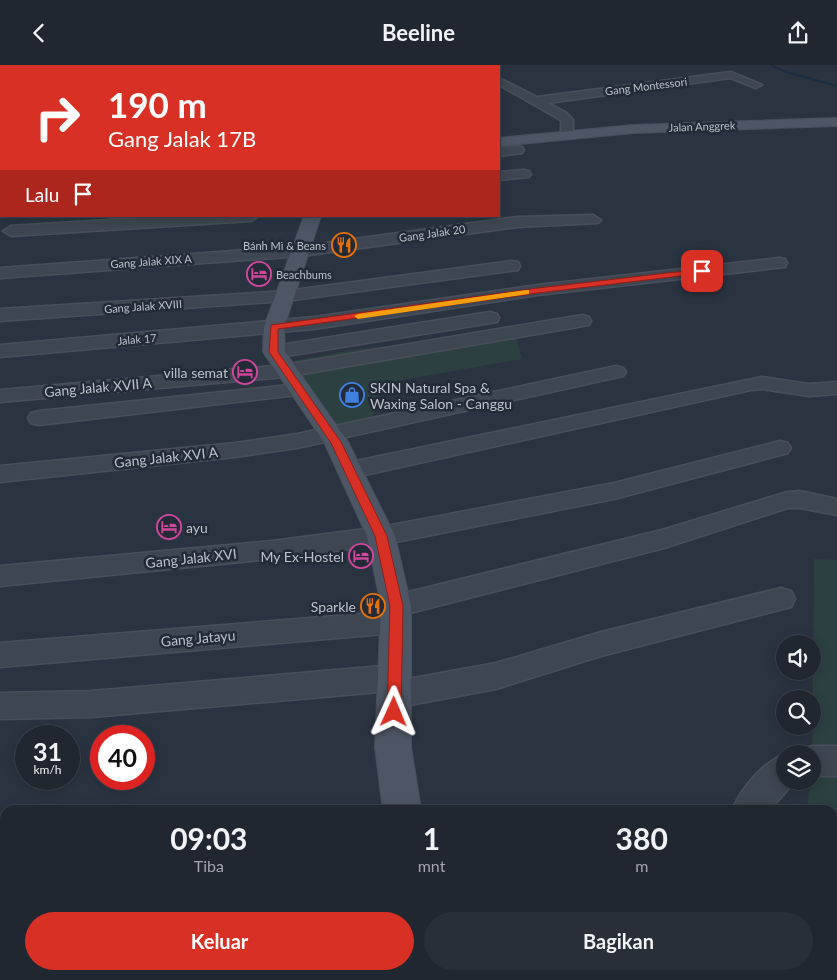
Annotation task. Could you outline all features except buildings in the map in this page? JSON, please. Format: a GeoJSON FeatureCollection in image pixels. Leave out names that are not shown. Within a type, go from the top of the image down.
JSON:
{"type":"FeatureCollection","features":[{"type":"Feature","properties":{"kind":"street","name":"Gang Montessori"},"geometry":{"type":"LineString","coordinates":[[535,101],[731,75],[756,85]]}},
{"type":"Feature","properties":{"kind":"street"},"geometry":{"type":"LineString","coordinates":[[500,82],[567,120],[568,134]]}},
{"type":"Feature","properties":{"kind":"street","name":"Jalan Anggrek"},"geometry":{"type":"LineString","coordinates":[[500,142],[633,129],[837,122]]}},
{"type":"Feature","properties":{"kind":"street"},"geometry":{"type":"LineString","coordinates":[[500,152],[518,150]]}},
{"type":"Feature","properties":{"kind":"street"},"geometry":{"type":"LineString","coordinates":[[500,176],[524,174]]}},
{"type":"Feature","properties":{"kind":"street"},"geometry":{"type":"LineString","coordinates":[[11,231],[236,217]]}},
{"type":"Feature","properties":{"kind":"street","name":"Gang Jalak 20"},"geometry":{"type":"LineString","coordinates":[[307,234],[517,222],[593,220]]}},
{"type":"Feature","properties":{"kind":"street"},"geometry":{"type":"LineString","coordinates":[[0,258],[307,234],[286,296],[283,360],[332,434],[351,470],[381,536],[396,614],[393,747],[401,805]]}},
{"type":"Feature","properties":{"kind":"street","name":"Gang Jalak XIX A"},"geometry":{"type":"LineString","coordinates":[[0,273],[307,234]]}},
{"type":"Feature","properties":{"kind":"street"},"geometry":{"type":"LineString","coordinates":[[39,419],[283,360],[538,291],[779,263]]}},
{"type":"Feature","properties":{"kind":"street","name":"Gang Jalak XVIII"},"geometry":{"type":"LineString","coordinates":[[0,315],[286,296],[512,266]]}},
{"type":"Feature","properties":{"kind":"street"},"geometry":{"type":"LineString","coordinates":[[283,360],[490,317]]}},
{"type":"Feature","properties":{"kind":"street"},"geometry":{"type":"LineString","coordinates":[[283,360],[582,321]]}},
{"type":"Feature","properties":{"kind":"street","name":"Jalak 17"},"geometry":{"type":"LineString","coordinates":[[0,351],[283,360]]}},
{"type":"Feature","properties":{"kind":"street","name":"Gang Jalak XVII A"},"geometry":{"type":"LineString","coordinates":[[0,396],[283,360]]}},
{"type":"Feature","properties":{"kind":"street","name":"Gang Jalak XVI A"},"geometry":{"type":"LineString","coordinates":[[0,474],[235,450],[332,434],[616,372]]}},
{"type":"Feature","properties":{"kind":"street"},"geometry":{"type":"LineString","coordinates":[[351,470],[752,384],[762,383],[809,390],[837,388]]}},
{"type":"Feature","properties":{"kind":"street","name":"Gang Jalak XVI"},"geometry":{"type":"LineString","coordinates":[[0,576],[262,551],[381,536],[614,491],[780,448]]}},
{"type":"Feature","properties":{"kind":"street","name":"Gang Jatayu"},"geometry":{"type":"LineString","coordinates":[[0,655],[396,614],[664,539],[787,500],[801,499],[822,507],[837,507]]}},
{"type":"Feature","properties":{"kind":"street"},"geometry":{"type":"LineString","coordinates":[[0,707],[92,705],[394,686],[496,676],[601,644],[781,599]]}},
{"type":"Feature","properties":{"kind":"street"},"geometry":{"type":"LineString","coordinates":[[821,761],[837,761]]}},
{"type":"Feature","properties":{"kind":"street"},"geometry":{"type":"LineString","coordinates":[[753,805],[776,776]]}},
{"type":"Feature","properties":{"kind":"green space"},"geometry":{"type":"Polygon","coordinates":[[[515,334],[522,359],[380,384],[372,425],[336,435],[281,363],[357,349],[515,334]]]}},
{"type":"Feature","properties":{"kind":"green space"},"geometry":{"type":"Polygon","coordinates":[[[814,559],[837,560],[837,805],[808,805],[809,790],[821,790],[821,745],[812,745],[812,735],[821,735],[821,690],[813,690],[813,680],[821,680],[821,635],[813,635],[814,559]]]}},
{"type":"Feature","properties":{"kind":"waterway"},"geometry":{"type":"LineString","coordinates":[[770,65],[786,72],[837,86]]}},
{"type":"Feature","properties":{"kind":"slow traffic"},"geometry":{"type":"LineString","coordinates":[[358,316],[526,292]]}},
{"type":"Feature","properties":{"kind":"place","name":"Bánh Mì & Beans"},"geometry":{"type":"Point","coordinates":[344,245]}},
{"type":"Feature","properties":{"kind":"place","name":"Beachbums"},"geometry":{"type":"Point","coordinates":[259,274]}},
{"type":"Feature","properties":{"kind":"place","name":"villa semat"},"geometry":{"type":"Point","coordinates":[245,372]}},
{"type":"Feature","properties":{"kind":"place","name":"SKIN Natural Spa & Waxing Salon - Canggu"},"geometry":{"type":"Point","coordinates":[352,395]}},
{"type":"Feature","properties":{"kind":"place","name":"ayu"},"geometry":{"type":"Point","coordinates":[169,527]}},
{"type":"Feature","properties":{"kind":"place","name":"My Ex-Hostel"},"geometry":{"type":"Point","coordinates":[361,556]}},
{"type":"Feature","properties":{"kind":"place","name":"Sparkle"},"geometry":{"type":"Point","coordinates":[373,606]}},
{"type":"Feature","properties":{"kind":"route"},"geometry":{"type":"LineString","coordinates":[[394,712],[396,606],[381,536],[351,470],[332,434],[285,371],[274,352],[274,327],[702,271]]}}]}
